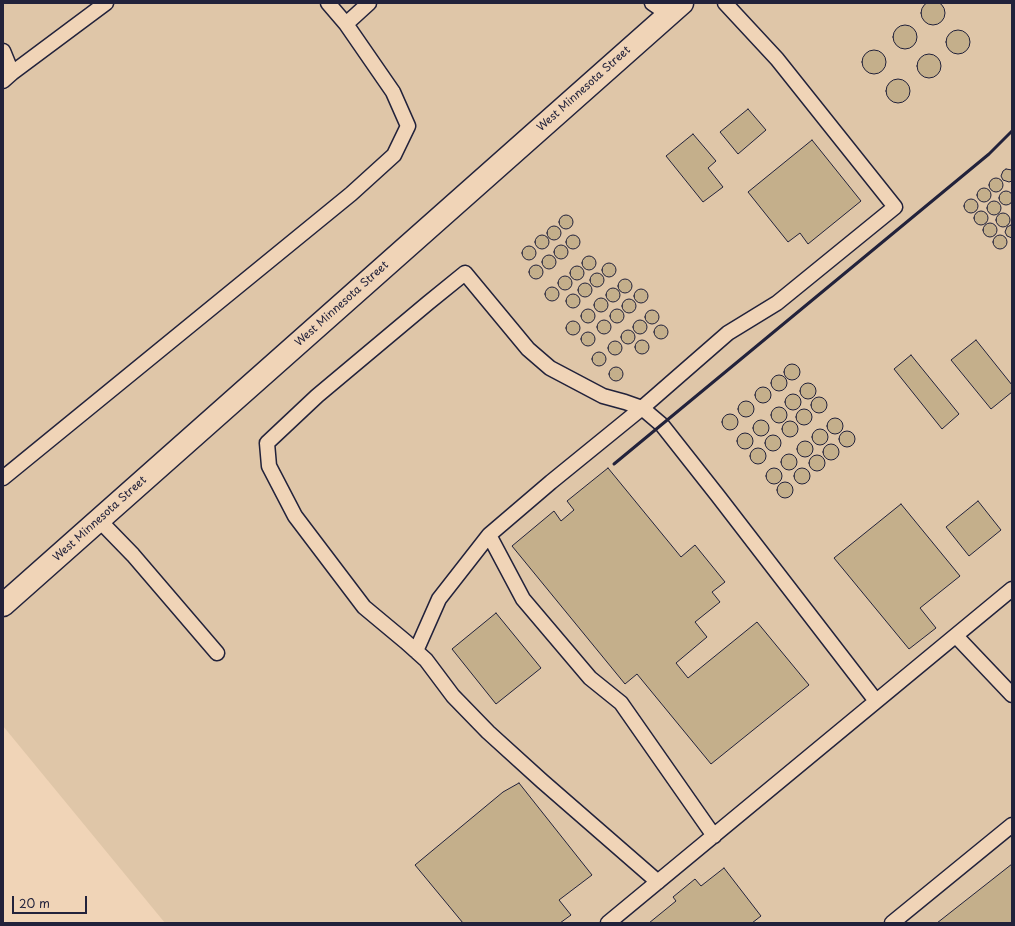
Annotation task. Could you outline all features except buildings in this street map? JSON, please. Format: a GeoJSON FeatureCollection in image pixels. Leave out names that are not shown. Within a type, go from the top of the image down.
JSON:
{"type":"FeatureCollection","features":[{"type":"Feature","properties":{"kind":"street","name":"West Minnesota Street"},"geometry":{"type":"LineString","coordinates":[[3,605],[667,7]]}},
{"type":"Feature","properties":{"kind":"lane"},"geometry":{"type":"LineString","coordinates":[[3,51],[7,77],[106,3]]}},
{"type":"Feature","properties":{"kind":"lane"},"geometry":{"type":"LineString","coordinates":[[3,478],[346,199],[394,155],[408,126],[393,92],[346,24],[328,3]]}},
{"type":"Feature","properties":{"kind":"lane"},"geometry":{"type":"LineString","coordinates":[[346,24],[370,3]]}},
{"type":"Feature","properties":{"kind":"lane"},"geometry":{"type":"LineString","coordinates":[[416,651],[439,599],[489,535],[642,408],[728,333],[777,303],[895,207],[777,60],[725,3]]}},
{"type":"Feature","properties":{"kind":"lane"},"geometry":{"type":"LineString","coordinates":[[658,882],[488,732],[453,696],[426,660],[364,608],[295,516],[269,466],[267,443],[317,396],[465,273],[528,349],[550,368],[604,396],[642,408],[662,425],[876,701]]}},
{"type":"Feature","properties":{"kind":"lane"},"geometry":{"type":"LineString","coordinates":[[99,520],[133,555],[217,653]]}},
{"type":"Feature","properties":{"kind":"lane"},"geometry":{"type":"LineString","coordinates":[[489,535],[523,599],[590,678],[621,703],[714,836]]}},
{"type":"Feature","properties":{"kind":"lane"},"geometry":{"type":"LineString","coordinates":[[608,923],[1012,589]]}},
{"type":"Feature","properties":{"kind":"lane"},"geometry":{"type":"LineString","coordinates":[[956,636],[1012,694]]}},
{"type":"Feature","properties":{"kind":"lane"},"geometry":{"type":"LineString","coordinates":[[892,923],[1012,825]]}},
{"type":"Feature","properties":{"kind":"shaded area"},"geometry":{"type":"Polygon","coordinates":[[[3,3],[1012,3],[1012,923],[165,923],[3,726],[3,3]]]}},
{"type":"Feature","properties":{"kind":"railway"},"geometry":{"type":"LineString","coordinates":[[614,464],[989,154],[1012,131]]}}]}
